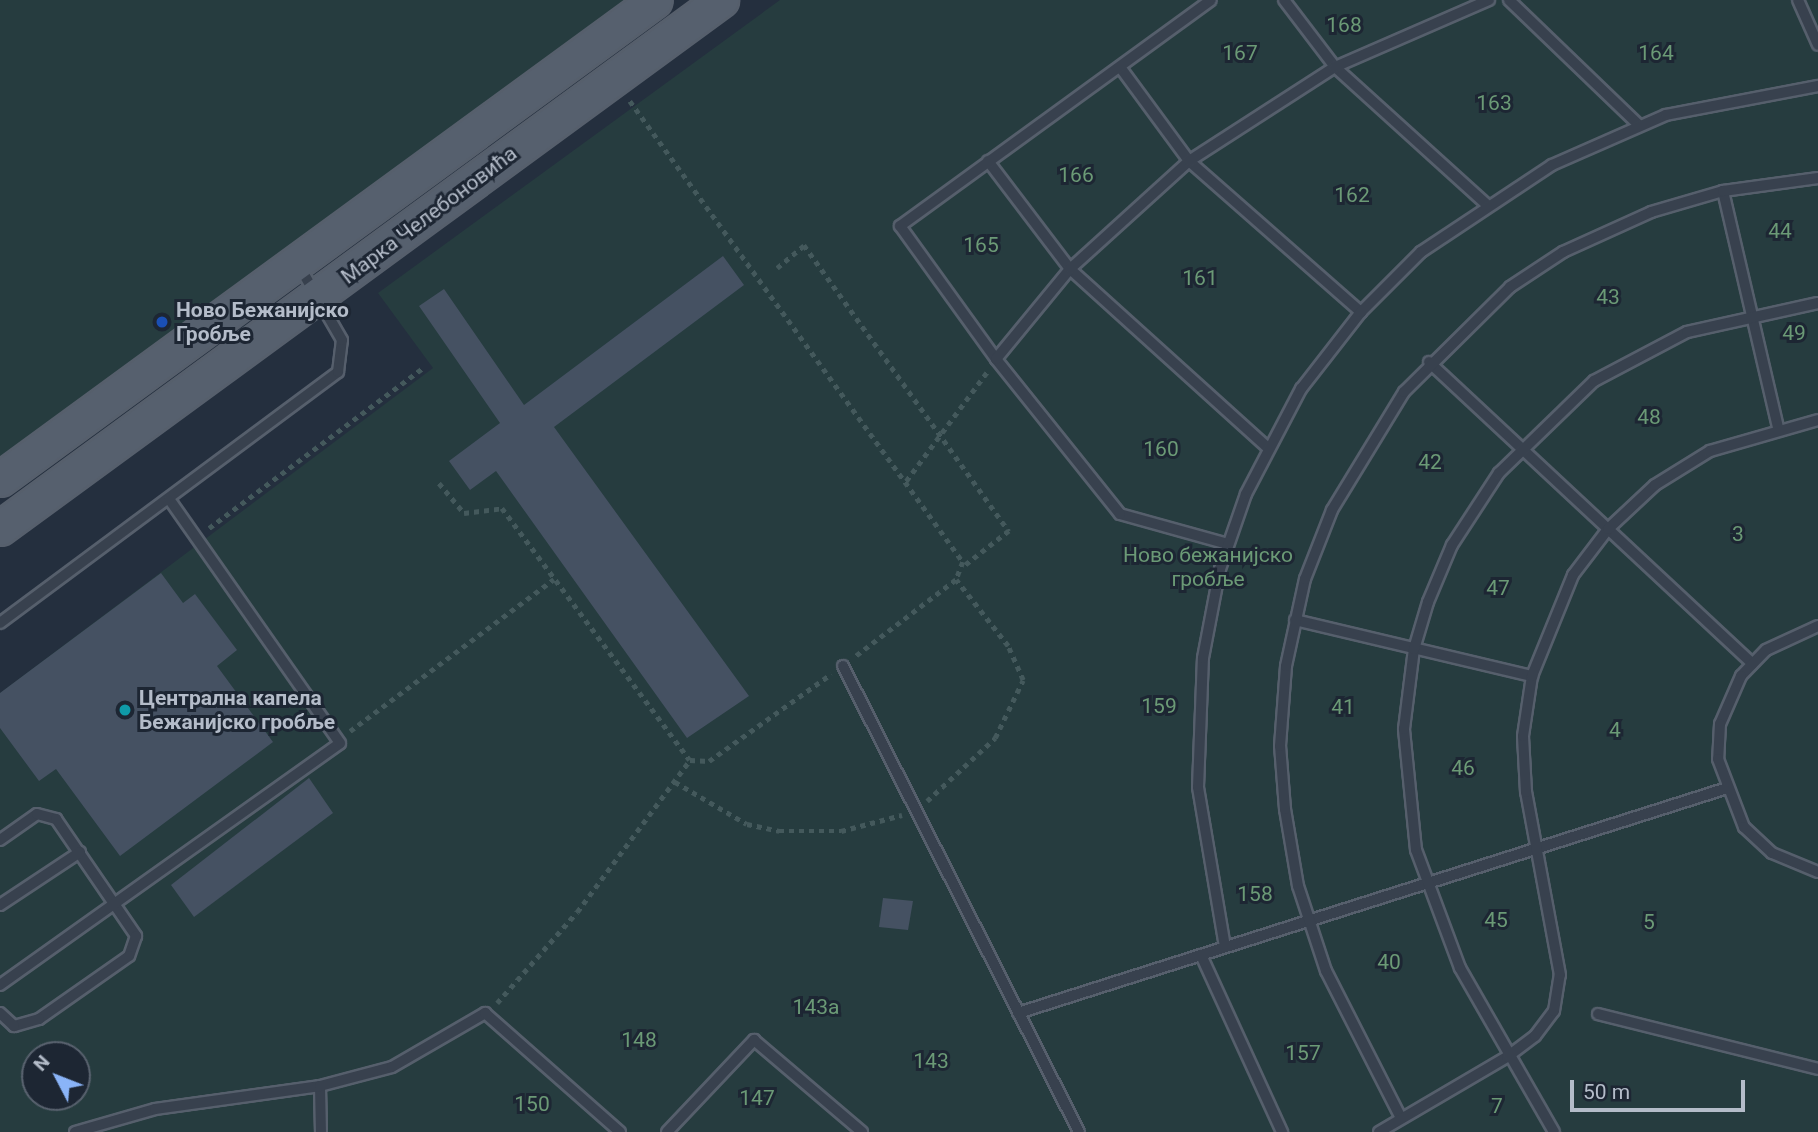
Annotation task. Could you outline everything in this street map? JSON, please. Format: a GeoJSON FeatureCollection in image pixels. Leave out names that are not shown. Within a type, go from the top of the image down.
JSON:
{"type":"FeatureCollection","features":[{"type":"Feature","properties":{"kind":"main road","name":"Марка Челебоновића"},"geometry":{"type":"LineString","coordinates":[[0,478],[655,0]]}},
{"type":"Feature","properties":{"kind":"main road","name":"Марка Челебоновића"},"geometry":{"type":"LineString","coordinates":[[0,528],[721,0]]}},
{"type":"Feature","properties":{"kind":"lane"},"geometry":{"type":"LineString","coordinates":[[1211,0],[900,226],[996,359],[1120,514],[1228,544]]}},
{"type":"Feature","properties":{"kind":"lane"},"geometry":{"type":"LineString","coordinates":[[1284,0],[1335,67],[1487,205]]}},
{"type":"Feature","properties":{"kind":"lane"},"geometry":{"type":"LineString","coordinates":[[996,359],[1070,269],[1189,161],[1335,67],[1489,0]]}},
{"type":"Feature","properties":{"kind":"lane"},"geometry":{"type":"LineString","coordinates":[[1509,0],[1638,124]]}},
{"type":"Feature","properties":{"kind":"lane"},"geometry":{"type":"LineString","coordinates":[[1798,0],[1818,45]]}},
{"type":"Feature","properties":{"kind":"lane"},"geometry":{"type":"LineString","coordinates":[[1121,67],[1189,161],[1361,312]]}},
{"type":"Feature","properties":{"kind":"lane"},"geometry":{"type":"LineString","coordinates":[[1225,947],[1203,835],[1197,744],[1203,658],[1228,544],[1267,447],[1301,389],[1361,312],[1421,252],[1487,205],[1552,164],[1638,124],[1818,86]]}},
{"type":"Feature","properties":{"kind":"lane"},"geometry":{"type":"LineString","coordinates":[[988,161],[1070,269],[1267,447]]}},
{"type":"Feature","properties":{"kind":"lane"},"geometry":{"type":"LineString","coordinates":[[1401,1118],[1348,1020],[1307,921],[1290,846],[1280,746],[1295,620],[1317,547],[1348,479],[1429,362],[1481,310],[1563,252],[1651,212],[1723,191],[1818,178]]}},
{"type":"Feature","properties":{"kind":"lane"},"geometry":{"type":"LineString","coordinates":[[1723,191],[1778,427]]}},
{"type":"Feature","properties":{"kind":"lane"},"geometry":{"type":"LineString","coordinates":[[0,623],[338,372],[342,340],[321,295],[297,262]]}},
{"type":"Feature","properties":{"kind":"lane"},"geometry":{"type":"LineString","coordinates":[[1554,1132],[1507,1057],[1425,885],[1404,772],[1414,649],[1452,545],[1519,450],[1568,401],[1624,362],[1688,332],[1752,314],[1818,303]]}},
{"type":"Feature","properties":{"kind":"lane"},"geometry":{"type":"LineString","coordinates":[[1429,362],[1519,450],[1752,663]]}},
{"type":"Feature","properties":{"kind":"lane"},"geometry":{"type":"LineString","coordinates":[[1379,1132],[1507,1057],[1543,1028],[1559,994],[1536,849],[1523,736],[1532,676],[1573,575],[1608,529],[1655,485],[1710,451],[1778,427],[1818,420]]}},
{"type":"Feature","properties":{"kind":"lane"},"geometry":{"type":"LineString","coordinates":[[0,985],[323,757],[340,737],[169,499]]}},
{"type":"Feature","properties":{"kind":"lane"},"geometry":{"type":"LineString","coordinates":[[1295,620],[1532,676]]}},
{"type":"Feature","properties":{"kind":"lane"},"geometry":{"type":"LineString","coordinates":[[1818,626],[1782,639],[1752,663],[1720,724],[1724,789],[1757,841],[1788,863],[1818,872]]}},
{"type":"Feature","properties":{"kind":"lane"},"geometry":{"type":"LineString","coordinates":[[842,666],[1079,1132]]}},
{"type":"Feature","properties":{"kind":"lane"},"geometry":{"type":"LineString","coordinates":[[1018,1013],[1724,789]]}},
{"type":"Feature","properties":{"kind":"lane"},"geometry":{"type":"LineString","coordinates":[[0,840],[46,813],[80,852],[136,936],[129,956],[39,1019],[14,1026],[0,1013]]}},
{"type":"Feature","properties":{"kind":"lane"},"geometry":{"type":"LineString","coordinates":[[0,905],[80,852]]}},
{"type":"Feature","properties":{"kind":"lane"},"geometry":{"type":"LineString","coordinates":[[1201,955],[1282,1132]]}},
{"type":"Feature","properties":{"kind":"lane"},"geometry":{"type":"LineString","coordinates":[[75,1132],[215,1098],[320,1086],[392,1067],[485,1013],[620,1132]]}},
{"type":"Feature","properties":{"kind":"lane"},"geometry":{"type":"LineString","coordinates":[[1598,1014],[1818,1069]]}},
{"type":"Feature","properties":{"kind":"lane"},"geometry":{"type":"LineString","coordinates":[[667,1132],[754,1040],[862,1132]]}},
{"type":"Feature","properties":{"kind":"lane"},"geometry":{"type":"LineString","coordinates":[[320,1086],[321,1132]]}},
{"type":"Feature","properties":{"kind":"path"},"geometry":{"type":"LineString","coordinates":[[630,100],[951,540],[963,568]]}},
{"type":"Feature","properties":{"kind":"path"},"geometry":{"type":"LineString","coordinates":[[690,760],[709,761],[842,666],[1009,531],[804,245],[777,268]]}},
{"type":"Feature","properties":{"kind":"path"},"geometry":{"type":"LineString","coordinates":[[906,481],[996,359]]}},
{"type":"Feature","properties":{"kind":"path"},"geometry":{"type":"LineString","coordinates":[[197,537],[425,367]]}},
{"type":"Feature","properties":{"kind":"path"},"geometry":{"type":"LineString","coordinates":[[439,483],[464,513],[502,508],[690,760]]}},
{"type":"Feature","properties":{"kind":"path"},"geometry":{"type":"LineString","coordinates":[[340,737],[554,579]]}},
{"type":"Feature","properties":{"kind":"path"},"geometry":{"type":"LineString","coordinates":[[485,1013],[534,966],[690,760]]}},
{"type":"Feature","properties":{"kind":"green space"},"geometry":{"type":"Polygon","coordinates":[[[0,0],[632,0],[0,474],[0,0]]]}},
{"type":"Feature","properties":{"kind":"green space","name":"Ново бежанијско гробље"},"geometry":{"type":"Polygon","coordinates":[[[780,0],[1818,0],[1818,1132],[0,1132],[0,693],[433,368],[378,293],[780,0]]]}},
{"type":"Feature","properties":{"kind":"building"},"geometry":{"type":"Polygon","coordinates":[[[723,256],[744,285],[554,427],[749,696],[687,738],[496,471],[470,490],[449,461],[500,423],[419,306],[444,289],[524,405],[723,256]]]}},
{"type":"Feature","properties":{"kind":"building","name":"Централна капела Бежанијско гробље"},"geometry":{"type":"Polygon","coordinates":[[[161,573],[183,603],[195,594],[237,650],[217,666],[273,742],[120,856],[56,769],[39,781],[0,728],[0,693],[161,573]]]}},
{"type":"Feature","properties":{"kind":"building"},"geometry":{"type":"Polygon","coordinates":[[[309,778],[333,813],[194,917],[171,885],[309,778]]]}},
{"type":"Feature","properties":{"kind":"building"},"geometry":{"type":"Polygon","coordinates":[[[883,898],[913,901],[908,930],[879,927],[883,898]]]}},
{"type":"Feature","properties":{"kind":"place","name":"Ново Бежанијско Гробље"},"geometry":{"type":"Point","coordinates":[162,322]}},
{"type":"Feature","properties":{"kind":"place","name":"Централна капела Бежанијско гробље"},"geometry":{"type":"Point","coordinates":[125,710]}},
{"type":"Feature","properties":{"kind":"park label","name":"168"},"geometry":{"type":"Point","coordinates":[1344,25]}},
{"type":"Feature","properties":{"kind":"park label","name":"167"},"geometry":{"type":"Point","coordinates":[1240,53]}},
{"type":"Feature","properties":{"kind":"park label","name":"164"},"geometry":{"type":"Point","coordinates":[1656,53]}},
{"type":"Feature","properties":{"kind":"park label","name":"163"},"geometry":{"type":"Point","coordinates":[1494,103]}},
{"type":"Feature","properties":{"kind":"park label","name":"166"},"geometry":{"type":"Point","coordinates":[1076,175]}},
{"type":"Feature","properties":{"kind":"park label","name":"162"},"geometry":{"type":"Point","coordinates":[1352,195]}},
{"type":"Feature","properties":{"kind":"park label","name":"44"},"geometry":{"type":"Point","coordinates":[1780,231]}},
{"type":"Feature","properties":{"kind":"park label","name":"165"},"geometry":{"type":"Point","coordinates":[981,245]}},
{"type":"Feature","properties":{"kind":"park label","name":"161"},"geometry":{"type":"Point","coordinates":[1200,278]}},
{"type":"Feature","properties":{"kind":"park label","name":"43"},"geometry":{"type":"Point","coordinates":[1608,297]}},
{"type":"Feature","properties":{"kind":"park label","name":"49"},"geometry":{"type":"Point","coordinates":[1794,333]}},
{"type":"Feature","properties":{"kind":"park label","name":"48"},"geometry":{"type":"Point","coordinates":[1649,417]}},
{"type":"Feature","properties":{"kind":"park label","name":"160"},"geometry":{"type":"Point","coordinates":[1161,449]}},
{"type":"Feature","properties":{"kind":"park label","name":"42"},"geometry":{"type":"Point","coordinates":[1430,462]}},
{"type":"Feature","properties":{"kind":"park label","name":"3"},"geometry":{"type":"Point","coordinates":[1738,534]}},
{"type":"Feature","properties":{"kind":"park label","name":"47"},"geometry":{"type":"Point","coordinates":[1498,588]}},
{"type":"Feature","properties":{"kind":"park label","name":"159"},"geometry":{"type":"Point","coordinates":[1159,706]}},
{"type":"Feature","properties":{"kind":"park label","name":"41"},"geometry":{"type":"Point","coordinates":[1343,707]}},
{"type":"Feature","properties":{"kind":"park label","name":"4"},"geometry":{"type":"Point","coordinates":[1615,730]}},
{"type":"Feature","properties":{"kind":"park label","name":"46"},"geometry":{"type":"Point","coordinates":[1463,768]}},
{"type":"Feature","properties":{"kind":"park label","name":"158"},"geometry":{"type":"Point","coordinates":[1255,894]}},
{"type":"Feature","properties":{"kind":"park label","name":"45"},"geometry":{"type":"Point","coordinates":[1496,920]}},
{"type":"Feature","properties":{"kind":"park label","name":"5"},"geometry":{"type":"Point","coordinates":[1649,922]}},
{"type":"Feature","properties":{"kind":"park label","name":"40"},"geometry":{"type":"Point","coordinates":[1389,962]}},
{"type":"Feature","properties":{"kind":"park label","name":"143a"},"geometry":{"type":"Point","coordinates":[816,1007]}},
{"type":"Feature","properties":{"kind":"park label","name":"148"},"geometry":{"type":"Point","coordinates":[639,1040]}},
{"type":"Feature","properties":{"kind":"park label","name":"157"},"geometry":{"type":"Point","coordinates":[1303,1053]}},
{"type":"Feature","properties":{"kind":"park label","name":"143"},"geometry":{"type":"Point","coordinates":[931,1061]}},
{"type":"Feature","properties":{"kind":"park label","name":"147"},"geometry":{"type":"Point","coordinates":[757,1098]}},
{"type":"Feature","properties":{"kind":"park label","name":"150"},"geometry":{"type":"Point","coordinates":[532,1104]}},
{"type":"Feature","properties":{"kind":"park label","name":"7"},"geometry":{"type":"Point","coordinates":[1497,1106]}}]}
